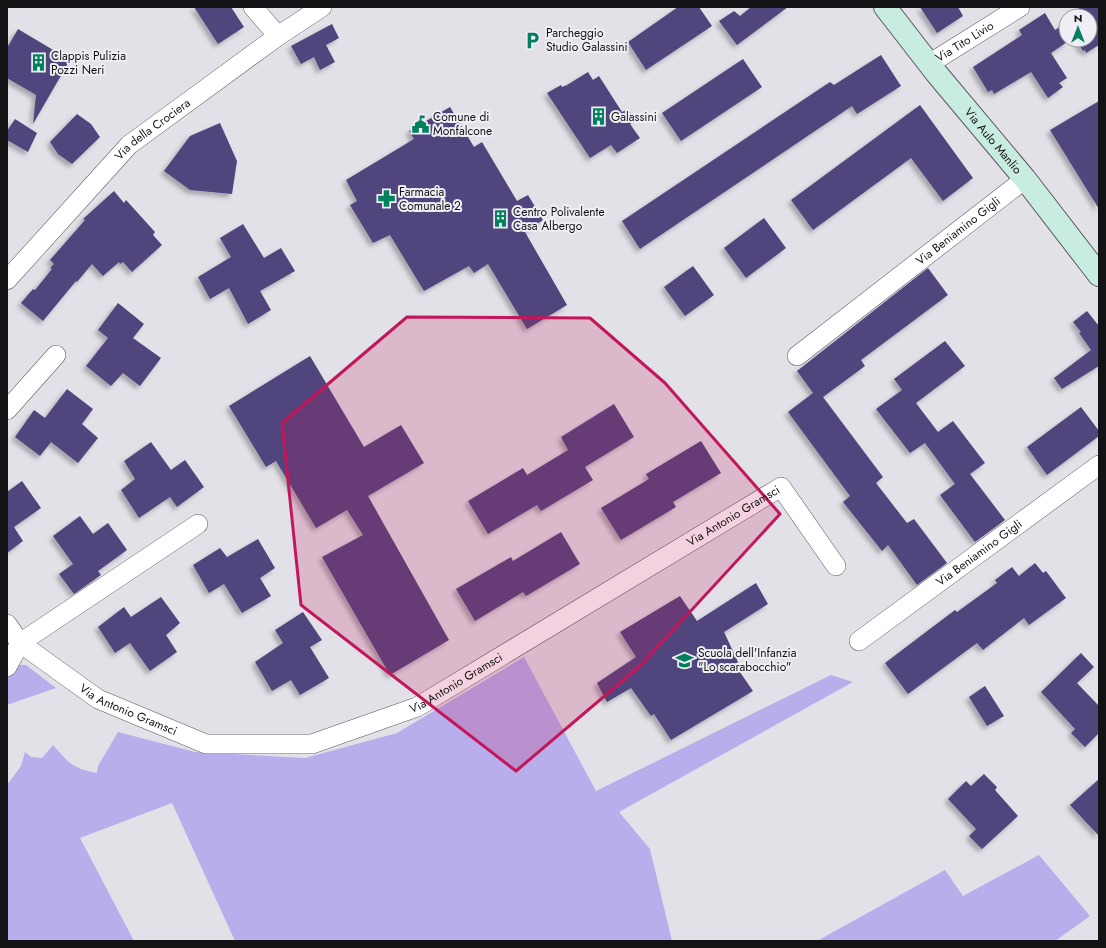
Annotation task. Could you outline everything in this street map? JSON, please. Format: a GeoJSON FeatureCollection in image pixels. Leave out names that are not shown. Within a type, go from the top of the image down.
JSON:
{"type":"FeatureCollection","features":[{"type":"Feature","properties":{"kind":"street"},"geometry":{"type":"LineString","coordinates":[[253,7],[278,36]]}},
{"type":"Feature","properties":{"kind":"street","name":"Via della Crociera"},"geometry":{"type":"LineString","coordinates":[[7,280],[129,145],[278,36],[322,7]]}},
{"type":"Feature","properties":{"kind":"street","name":"Via Aulo Manlio"},"geometry":{"type":"LineString","coordinates":[[885,7],[929,64],[1096,266]]}},
{"type":"Feature","properties":{"kind":"street","name":"Via Tito Livio"},"geometry":{"type":"LineString","coordinates":[[929,64],[1020,7]]}},
{"type":"Feature","properties":{"kind":"street","name":"Via Beniamino Gigli"},"geometry":{"type":"LineString","coordinates":[[797,356],[1025,179]]}},
{"type":"Feature","properties":{"kind":"street"},"geometry":{"type":"LineString","coordinates":[[7,410],[56,355]]}},
{"type":"Feature","properties":{"kind":"street","name":"Via Beniamino Gigli"},"geometry":{"type":"LineString","coordinates":[[859,641],[1099,465]]}},
{"type":"Feature","properties":{"kind":"street","name":"Via Antonio Gramsci"},"geometry":{"type":"LineString","coordinates":[[7,624],[20,643],[98,699],[206,744],[312,744],[417,707],[781,487],[836,566]]}},
{"type":"Feature","properties":{"kind":"street"},"geometry":{"type":"LineString","coordinates":[[7,667],[20,643],[198,524]]}},
{"type":"Feature","properties":{"kind":"highlighted area"},"geometry":{"type":"Polygon","coordinates":[[[407,317],[590,318],[665,383],[780,514],[640,666],[516,771],[301,605],[282,423],[407,317]]]}},
{"type":"Feature","properties":{"kind":"shaded area"},"geometry":{"type":"Polygon","coordinates":[[[524,657],[596,791],[831,675],[853,682],[619,812],[650,849],[672,941],[235,941],[172,803],[80,838],[134,941],[7,941],[7,785],[21,766],[25,752],[31,757],[42,758],[53,745],[72,764],[82,769],[97,773],[98,766],[118,732],[195,752],[305,758],[397,733],[524,657]]]}},
{"type":"Feature","properties":{"kind":"shaded area"},"geometry":{"type":"Polygon","coordinates":[[[19,665],[26,665],[56,688],[7,705],[7,682],[11,672],[19,665]]]}},
{"type":"Feature","properties":{"kind":"shaded area"},"geometry":{"type":"Polygon","coordinates":[[[1039,855],[1090,916],[1055,941],[817,941],[945,870],[963,896],[1039,855]]]}},
{"type":"Feature","properties":{"kind":"building"},"geometry":{"type":"Polygon","coordinates":[[[194,7],[231,7],[244,27],[218,44],[194,7]]]}},
{"type":"Feature","properties":{"kind":"building"},"geometry":{"type":"Polygon","coordinates":[[[678,7],[699,7],[712,26],[646,70],[628,42],[678,7]]]}},
{"type":"Feature","properties":{"kind":"building"},"geometry":{"type":"Polygon","coordinates":[[[751,7],[788,7],[737,45],[719,21],[734,11],[740,16],[751,7]]]}},
{"type":"Feature","properties":{"kind":"building"},"geometry":{"type":"Polygon","coordinates":[[[920,7],[958,7],[963,16],[937,33],[920,7]]]}},
{"type":"Feature","properties":{"kind":"building"},"geometry":{"type":"Polygon","coordinates":[[[1099,7],[1098,46],[1098,8],[1078,8],[1099,7]]]}},
{"type":"Feature","properties":{"kind":"building"},"geometry":{"type":"Polygon","coordinates":[[[1045,13],[1055,30],[1058,28],[1058,48],[1051,53],[1067,78],[1059,83],[1063,87],[1048,98],[1031,72],[994,94],[992,90],[988,92],[973,67],[1022,35],[1019,30],[1045,13]]]}},
{"type":"Feature","properties":{"kind":"building"},"geometry":{"type":"Polygon","coordinates":[[[332,24],[339,38],[326,45],[335,62],[320,70],[314,57],[301,64],[291,46],[332,24]]]}},
{"type":"Feature","properties":{"kind":"building","name":"Clappis Pulizia Pozzi Neri"},"geometry":{"type":"Polygon","coordinates":[[[18,29],[70,60],[33,124],[36,95],[7,78],[7,48],[18,29]]]}},
{"type":"Feature","properties":{"kind":"building"},"geometry":{"type":"Polygon","coordinates":[[[1081,48],[1094,48],[1086,53],[1085,50],[1083,51],[1081,48]]]}},
{"type":"Feature","properties":{"kind":"building"},"geometry":{"type":"Polygon","coordinates":[[[881,55],[901,86],[857,114],[852,106],[640,249],[622,221],[830,82],[834,85],[881,55]]]}},
{"type":"Feature","properties":{"kind":"building"},"geometry":{"type":"Polygon","coordinates":[[[743,59],[762,87],[681,141],[662,113],[743,59]]]}},
{"type":"Feature","properties":{"kind":"building","name":"Galassini"},"geometry":{"type":"Polygon","coordinates":[[[588,72],[593,80],[599,76],[622,112],[628,109],[635,120],[630,124],[640,138],[617,153],[611,145],[590,158],[547,93],[561,85],[562,87],[567,85],[588,72]]]}},
{"type":"Feature","properties":{"kind":"building"},"geometry":{"type":"Polygon","coordinates":[[[1099,101],[1099,209],[1050,130],[1099,101]]]}},
{"type":"Feature","properties":{"kind":"building"},"geometry":{"type":"Polygon","coordinates":[[[920,105],[973,178],[943,201],[911,158],[813,230],[791,200],[920,105]]]}},
{"type":"Feature","properties":{"kind":"building","name":"Centro Polivalente Casa Albergo"},"geometry":{"type":"Polygon","coordinates":[[[450,107],[474,147],[482,142],[517,201],[528,195],[543,220],[525,232],[567,305],[527,329],[488,264],[474,273],[469,266],[424,291],[390,235],[373,243],[350,205],[357,201],[346,180],[414,139],[409,131],[450,107]]]}},
{"type":"Feature","properties":{"kind":"building"},"geometry":{"type":"Polygon","coordinates":[[[77,114],[91,124],[100,137],[72,164],[58,154],[50,142],[77,114]]]}},
{"type":"Feature","properties":{"kind":"building"},"geometry":{"type":"Polygon","coordinates":[[[15,119],[37,133],[28,152],[7,140],[7,131],[15,119]]]}},
{"type":"Feature","properties":{"kind":"building"},"geometry":{"type":"Polygon","coordinates":[[[220,123],[237,161],[232,194],[190,190],[164,171],[190,136],[220,123]]]}},
{"type":"Feature","properties":{"kind":"building"},"geometry":{"type":"Polygon","coordinates":[[[114,191],[124,203],[126,200],[155,232],[153,235],[162,245],[132,272],[123,262],[120,264],[119,262],[103,276],[92,264],[43,321],[21,303],[33,289],[35,290],[52,269],[50,268],[54,264],[50,260],[85,220],[83,219],[114,191]]]}},
{"type":"Feature","properties":{"kind":"building"},"geometry":{"type":"Polygon","coordinates":[[[764,218],[786,248],[746,278],[724,248],[764,218]]]}},
{"type":"Feature","properties":{"kind":"building"},"geometry":{"type":"Polygon","coordinates":[[[243,224],[264,258],[281,248],[295,271],[260,291],[271,310],[248,324],[229,288],[210,299],[198,277],[231,257],[220,238],[243,224]]]}},
{"type":"Feature","properties":{"kind":"building"},"geometry":{"type":"Polygon","coordinates":[[[693,266],[714,295],[685,316],[664,287],[693,266]]]}},
{"type":"Feature","properties":{"kind":"building"},"geometry":{"type":"Polygon","coordinates":[[[928,268],[948,295],[861,360],[865,366],[823,397],[883,477],[876,483],[907,523],[914,519],[947,563],[917,585],[888,545],[882,551],[843,502],[850,496],[788,412],[813,393],[797,371],[928,268]]]}},
{"type":"Feature","properties":{"kind":"building"},"geometry":{"type":"Polygon","coordinates":[[[118,303],[144,324],[133,338],[161,358],[140,386],[123,373],[111,386],[86,366],[108,338],[98,330],[118,303]]]}},
{"type":"Feature","properties":{"kind":"building"},"geometry":{"type":"Polygon","coordinates":[[[1087,311],[1099,326],[1099,366],[1062,389],[1054,378],[1091,350],[1079,333],[1081,332],[1073,322],[1087,311]]]}},
{"type":"Feature","properties":{"kind":"building"},"geometry":{"type":"Polygon","coordinates":[[[945,341],[965,366],[916,403],[938,432],[953,421],[985,463],[970,474],[1005,520],[975,542],[940,495],[955,484],[925,443],[910,453],[876,409],[902,390],[894,379],[945,341]]]}},
{"type":"Feature","properties":{"kind":"building"},"geometry":{"type":"Polygon","coordinates":[[[310,356],[364,447],[401,425],[424,463],[368,496],[449,640],[390,675],[322,557],[363,535],[347,510],[316,528],[276,461],[266,467],[229,406],[310,356]]]}},
{"type":"Feature","properties":{"kind":"building"},"geometry":{"type":"Polygon","coordinates":[[[67,389],[93,409],[82,424],[98,438],[78,463],[51,442],[40,456],[15,437],[34,410],[45,418],[67,389]]]}},
{"type":"Feature","properties":{"kind":"building"},"geometry":{"type":"Polygon","coordinates":[[[614,404],[634,437],[585,467],[593,480],[541,511],[537,505],[488,534],[468,501],[523,468],[527,475],[568,450],[561,437],[614,404]]]}},
{"type":"Feature","properties":{"kind":"building"},"geometry":{"type":"Polygon","coordinates":[[[1081,407],[1099,431],[1099,436],[1047,475],[1027,447],[1081,407]]]}},
{"type":"Feature","properties":{"kind":"building"},"geometry":{"type":"Polygon","coordinates":[[[701,441],[721,473],[673,502],[676,507],[621,540],[601,508],[649,479],[646,474],[701,441]]]}},
{"type":"Feature","properties":{"kind":"building"},"geometry":{"type":"Polygon","coordinates":[[[151,442],[171,470],[185,460],[204,487],[177,507],[170,497],[139,518],[121,490],[135,479],[124,461],[151,442]]]}},
{"type":"Feature","properties":{"kind":"building"},"geometry":{"type":"Polygon","coordinates":[[[22,481],[41,508],[14,527],[23,541],[7,553],[7,492],[22,481]]]}},
{"type":"Feature","properties":{"kind":"building"},"geometry":{"type":"Polygon","coordinates":[[[80,516],[93,534],[108,523],[127,550],[98,571],[101,575],[74,594],[59,574],[73,564],[53,536],[80,516]]]}},
{"type":"Feature","properties":{"kind":"building"},"geometry":{"type":"Polygon","coordinates":[[[561,532],[580,564],[526,596],[523,592],[475,621],[456,589],[511,557],[513,561],[561,532]]]}},
{"type":"Feature","properties":{"kind":"building"},"geometry":{"type":"Polygon","coordinates":[[[258,539],[275,568],[260,578],[271,596],[242,613],[224,584],[209,593],[193,565],[220,548],[227,557],[258,539]]]}},
{"type":"Feature","properties":{"kind":"building"},"geometry":{"type":"Polygon","coordinates":[[[1035,563],[1043,573],[1046,571],[1066,598],[1029,625],[1024,618],[983,650],[977,643],[908,694],[885,663],[955,610],[957,612],[997,583],[995,580],[1012,567],[1019,576],[1035,563]]]}},
{"type":"Feature","properties":{"kind":"building","name":"Scuola dell'Infanzia \"Lo scarabocchio\""},"geometry":{"type":"Polygon","coordinates":[[[756,583],[768,604],[724,632],[738,662],[735,665],[753,691],[671,740],[654,714],[651,716],[631,688],[607,702],[597,683],[636,657],[620,632],[680,596],[697,621],[756,583]]]}},
{"type":"Feature","properties":{"kind":"building"},"geometry":{"type":"Polygon","coordinates":[[[161,597],[180,623],[166,635],[177,652],[150,671],[130,643],[115,653],[98,627],[124,607],[131,617],[161,597]]]}},
{"type":"Feature","properties":{"kind":"building"},"geometry":{"type":"Polygon","coordinates":[[[303,612],[322,640],[310,647],[329,678],[300,695],[291,680],[272,691],[255,662],[283,643],[275,630],[303,612]]]}},
{"type":"Feature","properties":{"kind":"building"},"geometry":{"type":"Polygon","coordinates":[[[1081,653],[1094,667],[1077,683],[1099,706],[1099,733],[1085,747],[1071,733],[1075,729],[1041,692],[1081,653]]]}},
{"type":"Feature","properties":{"kind":"building"},"geometry":{"type":"Polygon","coordinates":[[[985,686],[1004,716],[987,726],[969,697],[985,686]]]}},
{"type":"Feature","properties":{"kind":"building"},"geometry":{"type":"Polygon","coordinates":[[[984,774],[997,787],[995,790],[1018,816],[982,849],[969,836],[976,829],[948,799],[966,781],[971,786],[984,774]]]}},
{"type":"Feature","properties":{"kind":"building"},"geometry":{"type":"Polygon","coordinates":[[[1099,779],[1099,836],[1070,805],[1099,779]]]}},
{"type":"Feature","properties":{"kind":"place","name":"Parcheggio Studio Galassini"},"geometry":{"type":"Point","coordinates":[533,40]}},
{"type":"Feature","properties":{"kind":"place","name":"Clappis Pulizia Pozzi Neri"},"geometry":{"type":"Point","coordinates":[38,63]}},
{"type":"Feature","properties":{"kind":"place","name":"Galassini"},"geometry":{"type":"Point","coordinates":[598,117]}},
{"type":"Feature","properties":{"kind":"place","name":"Comune di Monfalcone"},"geometry":{"type":"Point","coordinates":[420,124]}},
{"type":"Feature","properties":{"kind":"place","name":"Farmacia Comunale 2"},"geometry":{"type":"Point","coordinates":[386,199]}},
{"type":"Feature","properties":{"kind":"place","name":"Centro Polivalente Casa Albergo"},"geometry":{"type":"Point","coordinates":[500,219]}},
{"type":"Feature","properties":{"kind":"place","name":"Scuola dell'Infanzia \"Lo scarabocchio\""},"geometry":{"type":"Point","coordinates":[685,660]}}]}
